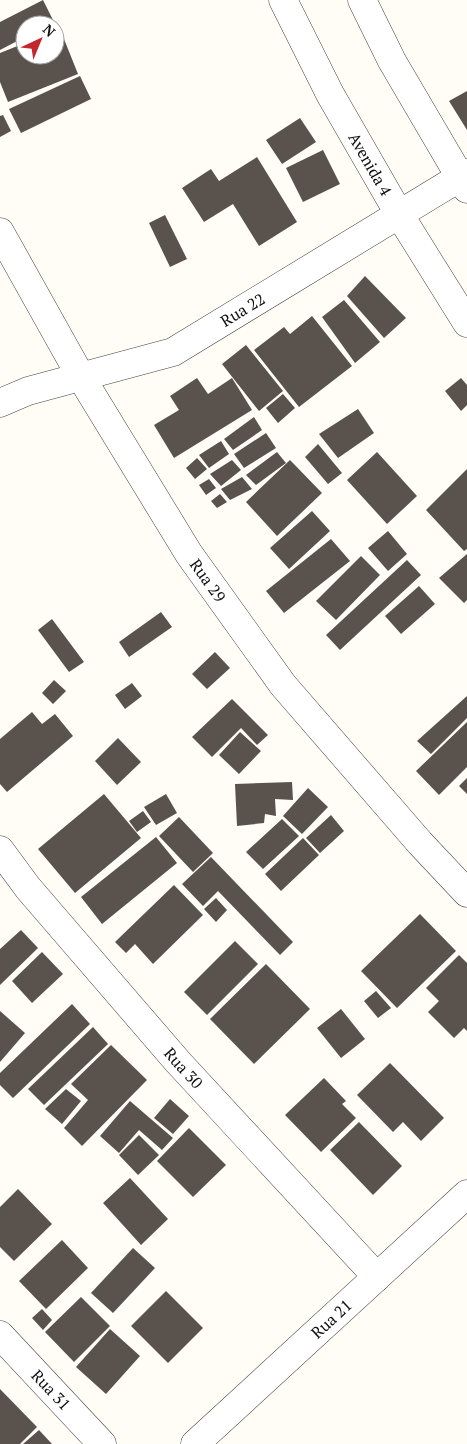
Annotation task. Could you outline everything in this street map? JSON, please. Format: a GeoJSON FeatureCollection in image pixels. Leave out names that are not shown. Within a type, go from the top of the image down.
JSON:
{"type":"FeatureCollection","features":[{"type":"Feature","properties":{"kind":"street","name":"Avenida 4"},"geometry":{"type":"LineString","coordinates":[[283,0],[330,94],[399,214],[467,323]]}},
{"type":"Feature","properties":{"kind":"street"},"geometry":{"type":"LineString","coordinates":[[362,0],[392,61],[465,180]]}},
{"type":"Feature","properties":{"kind":"street","name":"Rua 22"},"geometry":{"type":"LineString","coordinates":[[0,403],[28,391],[173,352],[399,214],[465,180]]}},
{"type":"Feature","properties":{"kind":"street","name":"Rua 29"},"geometry":{"type":"LineString","coordinates":[[0,232],[81,377],[189,554],[283,685],[420,843],[467,893]]}},
{"type":"Feature","properties":{"kind":"street","name":"Rua 30"},"geometry":{"type":"LineString","coordinates":[[0,850],[28,888],[178,1062],[376,1277]]}},
{"type":"Feature","properties":{"kind":"street","name":"Rua 21"},"geometry":{"type":"LineString","coordinates":[[195,1444],[467,1194]]}},
{"type":"Feature","properties":{"kind":"street","name":"Rua 31"},"geometry":{"type":"LineString","coordinates":[[0,1336],[102,1444]]}},
{"type":"Feature","properties":{"kind":"building"},"geometry":{"type":"Polygon","coordinates":[[[43,0],[50,15],[15,15],[15,42],[0,50],[0,22],[43,0]]]}},
{"type":"Feature","properties":{"kind":"building"},"geometry":{"type":"Polygon","coordinates":[[[65,42],[78,74],[8,102],[0,82],[0,53],[15,47],[15,65],[65,65],[65,42]]]}},
{"type":"Feature","properties":{"kind":"building"},"geometry":{"type":"Polygon","coordinates":[[[80,76],[91,99],[21,133],[9,109],[80,76]]]}},
{"type":"Feature","properties":{"kind":"building"},"geometry":{"type":"Polygon","coordinates":[[[467,91],[467,130],[449,101],[467,91]]]}},
{"type":"Feature","properties":{"kind":"building"},"geometry":{"type":"Polygon","coordinates":[[[3,115],[11,131],[0,137],[0,116],[3,115]]]}},
{"type":"Feature","properties":{"kind":"building"},"geometry":{"type":"Polygon","coordinates":[[[300,118],[316,142],[282,164],[266,140],[300,118]]]}},
{"type":"Feature","properties":{"kind":"building"},"geometry":{"type":"Polygon","coordinates":[[[323,150],[340,184],[303,202],[286,168],[323,150]]]}},
{"type":"Feature","properties":{"kind":"building"},"geometry":{"type":"Polygon","coordinates":[[[257,157],[297,222],[259,246],[233,204],[204,222],[182,188],[211,169],[219,181],[257,157]]]}},
{"type":"Feature","properties":{"kind":"building"},"geometry":{"type":"Polygon","coordinates":[[[165,215],[187,259],[170,267],[149,223],[165,215]]]}},
{"type":"Feature","properties":{"kind":"building"},"geometry":{"type":"Polygon","coordinates":[[[365,276],[406,318],[384,338],[347,296],[365,276]]]}},
{"type":"Feature","properties":{"kind":"building"},"geometry":{"type":"Polygon","coordinates":[[[344,300],[380,342],[355,363],[322,317],[344,300]]]}},
{"type":"Feature","properties":{"kind":"building"},"geometry":{"type":"Polygon","coordinates":[[[312,316],[352,366],[299,407],[254,350],[284,327],[290,334],[312,316]]]}},
{"type":"Feature","properties":{"kind":"building"},"geometry":{"type":"Polygon","coordinates":[[[246,345],[283,391],[259,411],[222,364],[246,345]]]}},
{"type":"Feature","properties":{"kind":"building"},"geometry":{"type":"Polygon","coordinates":[[[197,378],[208,394],[232,378],[252,410],[174,458],[154,425],[179,410],[170,396],[197,378]]]}},
{"type":"Feature","properties":{"kind":"building"},"geometry":{"type":"Polygon","coordinates":[[[461,378],[467,385],[467,405],[461,411],[445,391],[461,378]]]}},
{"type":"Feature","properties":{"kind":"building"},"geometry":{"type":"Polygon","coordinates":[[[283,394],[295,408],[278,423],[266,408],[283,394]]]}},
{"type":"Feature","properties":{"kind":"building"},"geometry":{"type":"Polygon","coordinates":[[[358,409],[374,433],[338,458],[319,434],[358,409]]]}},
{"type":"Feature","properties":{"kind":"building"},"geometry":{"type":"Polygon","coordinates":[[[254,417],[262,430],[233,450],[224,439],[254,417]]]}},
{"type":"Feature","properties":{"kind":"building"},"geometry":{"type":"Polygon","coordinates":[[[266,433],[276,448],[244,468],[234,454],[266,433]]]}},
{"type":"Feature","properties":{"kind":"building"},"geometry":{"type":"Polygon","coordinates":[[[221,441],[229,454],[209,468],[199,455],[221,441]]]}},
{"type":"Feature","properties":{"kind":"building"},"geometry":{"type":"Polygon","coordinates":[[[318,444],[342,473],[328,484],[305,457],[318,444]]]}},
{"type":"Feature","properties":{"kind":"building"},"geometry":{"type":"Polygon","coordinates":[[[277,452],[286,463],[256,485],[246,475],[277,452]]]}},
{"type":"Feature","properties":{"kind":"building"},"geometry":{"type":"Polygon","coordinates":[[[377,452],[417,496],[387,524],[347,480],[377,452]]]}},
{"type":"Feature","properties":{"kind":"building"},"geometry":{"type":"Polygon","coordinates":[[[197,458],[207,469],[195,479],[186,468],[197,458]]]}},
{"type":"Feature","properties":{"kind":"building"},"geometry":{"type":"Polygon","coordinates":[[[232,460],[241,470],[221,486],[210,474],[232,460]]]}},
{"type":"Feature","properties":{"kind":"building"},"geometry":{"type":"Polygon","coordinates":[[[290,460],[322,493],[277,536],[246,502],[290,460]]]}},
{"type":"Feature","properties":{"kind":"building"},"geometry":{"type":"Polygon","coordinates":[[[467,469],[467,549],[464,551],[426,510],[467,469]]]}},
{"type":"Feature","properties":{"kind":"building"},"geometry":{"type":"Polygon","coordinates":[[[242,477],[252,489],[230,500],[221,489],[242,477]]]}},
{"type":"Feature","properties":{"kind":"building"},"geometry":{"type":"Polygon","coordinates":[[[209,479],[216,488],[206,495],[199,485],[209,479]]]}},
{"type":"Feature","properties":{"kind":"building"},"geometry":{"type":"Polygon","coordinates":[[[220,494],[227,502],[217,508],[211,501],[220,494]]]}},
{"type":"Feature","properties":{"kind":"building"},"geometry":{"type":"Polygon","coordinates":[[[312,511],[330,531],[289,569],[270,548],[312,511]]]}},
{"type":"Feature","properties":{"kind":"building"},"geometry":{"type":"Polygon","coordinates":[[[388,531],[407,554],[388,571],[368,548],[388,531]]]}},
{"type":"Feature","properties":{"kind":"building"},"geometry":{"type":"Polygon","coordinates":[[[331,539],[350,561],[284,613],[266,591],[331,539]]]}},
{"type":"Feature","properties":{"kind":"building"},"geometry":{"type":"Polygon","coordinates":[[[467,554],[467,600],[464,603],[439,578],[467,554]]]}},
{"type":"Feature","properties":{"kind":"building"},"geometry":{"type":"Polygon","coordinates":[[[361,556],[380,575],[336,620],[316,601],[361,556]]]}},
{"type":"Feature","properties":{"kind":"building"},"geometry":{"type":"Polygon","coordinates":[[[407,560],[421,575],[340,650],[326,635],[407,560]]]}},
{"type":"Feature","properties":{"kind":"building"},"geometry":{"type":"Polygon","coordinates":[[[419,586],[435,604],[401,634],[385,616],[419,586]]]}},
{"type":"Feature","properties":{"kind":"building"},"geometry":{"type":"Polygon","coordinates":[[[161,612],[172,627],[129,657],[119,642],[161,612]]]}},
{"type":"Feature","properties":{"kind":"building"},"geometry":{"type":"Polygon","coordinates":[[[52,619],[84,662],[69,672],[38,630],[52,619]]]}},
{"type":"Feature","properties":{"kind":"building"},"geometry":{"type":"Polygon","coordinates":[[[215,652],[230,668],[207,689],[192,674],[215,652]]]}},
{"type":"Feature","properties":{"kind":"building"},"geometry":{"type":"Polygon","coordinates":[[[54,680],[66,691],[53,704],[42,693],[54,680]]]}},
{"type":"Feature","properties":{"kind":"building"},"geometry":{"type":"Polygon","coordinates":[[[132,683],[142,696],[125,709],[115,695],[132,683]]]}},
{"type":"Feature","properties":{"kind":"building"},"geometry":{"type":"Polygon","coordinates":[[[467,696],[467,718],[431,754],[417,741],[467,696]]]}},
{"type":"Feature","properties":{"kind":"building"},"geometry":{"type":"Polygon","coordinates":[[[232,699],[268,735],[257,745],[241,728],[212,757],[192,737],[232,699]]]}},
{"type":"Feature","properties":{"kind":"building"},"geometry":{"type":"Polygon","coordinates":[[[32,712],[42,724],[55,714],[73,736],[7,792],[0,784],[0,739],[32,712]]]}},
{"type":"Feature","properties":{"kind":"building"},"geometry":{"type":"Polygon","coordinates":[[[467,722],[467,767],[439,795],[416,771],[467,722]]]}},
{"type":"Feature","properties":{"kind":"building"},"geometry":{"type":"Polygon","coordinates":[[[240,732],[261,751],[239,774],[219,755],[240,732]]]}},
{"type":"Feature","properties":{"kind":"building"},"geometry":{"type":"Polygon","coordinates":[[[118,738],[141,762],[117,785],[95,761],[118,738]]]}},
{"type":"Feature","properties":{"kind":"building"},"geometry":{"type":"Polygon","coordinates":[[[467,778],[467,794],[459,786],[467,778]]]}},
{"type":"Feature","properties":{"kind":"building"},"geometry":{"type":"Polygon","coordinates":[[[292,782],[293,800],[275,799],[276,816],[265,814],[264,823],[237,826],[235,784],[292,782]]]}},
{"type":"Feature","properties":{"kind":"building"},"geometry":{"type":"Polygon","coordinates":[[[308,788],[328,807],[302,834],[283,816],[308,788]]]}},
{"type":"Feature","properties":{"kind":"building"},"geometry":{"type":"Polygon","coordinates":[[[104,794],[141,838],[75,893],[38,849],[104,794]]]}},
{"type":"Feature","properties":{"kind":"building"},"geometry":{"type":"Polygon","coordinates":[[[166,794],[177,813],[156,825],[144,807],[166,794]]]}},
{"type":"Feature","properties":{"kind":"building"},"geometry":{"type":"Polygon","coordinates":[[[143,811],[151,822],[137,832],[129,821],[143,811]]]}},
{"type":"Feature","properties":{"kind":"building"},"geometry":{"type":"Polygon","coordinates":[[[331,815],[344,831],[320,853],[306,838],[331,815]]]}},
{"type":"Feature","properties":{"kind":"building"},"geometry":{"type":"Polygon","coordinates":[[[179,817],[213,853],[193,872],[159,836],[179,817]]]}},
{"type":"Feature","properties":{"kind":"building"},"geometry":{"type":"Polygon","coordinates":[[[282,819],[299,836],[263,869],[246,852],[282,819]]]}},
{"type":"Feature","properties":{"kind":"building"},"geometry":{"type":"Polygon","coordinates":[[[156,837],[177,863],[102,924],[81,897],[156,837]]]}},
{"type":"Feature","properties":{"kind":"building"},"geometry":{"type":"Polygon","coordinates":[[[303,838],[319,855],[281,891],[265,874],[303,838]]]}},
{"type":"Feature","properties":{"kind":"building"},"geometry":{"type":"Polygon","coordinates":[[[211,857],[293,942],[280,955],[218,891],[203,906],[182,884],[211,857]]]}},
{"type":"Feature","properties":{"kind":"building"},"geometry":{"type":"Polygon","coordinates":[[[174,885],[203,915],[153,964],[135,944],[126,953],[115,942],[174,885]]]}},
{"type":"Feature","properties":{"kind":"building"},"geometry":{"type":"Polygon","coordinates":[[[216,898],[227,910],[216,922],[204,909],[216,898]]]}},
{"type":"Feature","properties":{"kind":"building"},"geometry":{"type":"Polygon","coordinates":[[[420,914],[456,951],[397,1008],[361,971],[420,914]]]}},
{"type":"Feature","properties":{"kind":"building"},"geometry":{"type":"Polygon","coordinates":[[[21,930],[38,948],[0,985],[0,949],[21,930]]]}},
{"type":"Feature","properties":{"kind":"building"},"geometry":{"type":"Polygon","coordinates":[[[235,941],[258,964],[207,1015],[184,992],[235,941]]]}},
{"type":"Feature","properties":{"kind":"building"},"geometry":{"type":"Polygon","coordinates":[[[42,952],[63,974],[32,1003],[12,981],[42,952]]]}},
{"type":"Feature","properties":{"kind":"building"},"geometry":{"type":"Polygon","coordinates":[[[459,955],[467,963],[467,1031],[464,1028],[454,1038],[428,1012],[439,1001],[426,988],[459,955]]]}},
{"type":"Feature","properties":{"kind":"building"},"geometry":{"type":"Polygon","coordinates":[[[266,964],[310,1009],[254,1064],[210,1019],[266,964]]]}},
{"type":"Feature","properties":{"kind":"building"},"geometry":{"type":"Polygon","coordinates":[[[376,991],[391,1008],[378,1018],[364,1001],[376,991]]]}},
{"type":"Feature","properties":{"kind":"building"},"geometry":{"type":"Polygon","coordinates":[[[72,1004],[90,1024],[13,1098],[0,1085],[0,1073],[72,1004]]]}},
{"type":"Feature","properties":{"kind":"building"},"geometry":{"type":"Polygon","coordinates":[[[341,1009],[365,1039],[341,1058],[317,1028],[341,1009]]]}},
{"type":"Feature","properties":{"kind":"building"},"geometry":{"type":"Polygon","coordinates":[[[0,1011],[25,1033],[0,1062],[0,1011]]]}},
{"type":"Feature","properties":{"kind":"building"},"geometry":{"type":"Polygon","coordinates":[[[93,1027],[108,1044],[44,1105],[28,1089],[93,1027]]]}},
{"type":"Feature","properties":{"kind":"building"},"geometry":{"type":"Polygon","coordinates":[[[111,1045],[147,1080],[82,1146],[64,1128],[88,1100],[71,1084],[111,1045]]]}},
{"type":"Feature","properties":{"kind":"building"},"geometry":{"type":"Polygon","coordinates":[[[390,1063],[444,1118],[421,1141],[403,1122],[393,1132],[357,1095],[390,1063]]]}},
{"type":"Feature","properties":{"kind":"building"},"geometry":{"type":"Polygon","coordinates":[[[324,1078],[346,1101],[342,1104],[356,1118],[321,1152],[285,1115],[324,1078]]]}},
{"type":"Feature","properties":{"kind":"building"},"geometry":{"type":"Polygon","coordinates":[[[66,1089],[81,1101],[62,1124],[45,1109],[66,1089]]]}},
{"type":"Feature","properties":{"kind":"building"},"geometry":{"type":"Polygon","coordinates":[[[170,1099],[189,1116],[173,1134],[154,1118],[170,1099]]]}},
{"type":"Feature","properties":{"kind":"building"},"geometry":{"type":"Polygon","coordinates":[[[130,1101],[173,1138],[162,1150],[139,1130],[119,1153],[100,1136],[130,1101]]]}},
{"type":"Feature","properties":{"kind":"building"},"geometry":{"type":"Polygon","coordinates":[[[359,1122],[402,1166],[373,1195],[330,1150],[359,1122]]]}},
{"type":"Feature","properties":{"kind":"building"},"geometry":{"type":"Polygon","coordinates":[[[189,1128],[226,1165],[193,1197],[157,1161],[189,1128]]]}},
{"type":"Feature","properties":{"kind":"building"},"geometry":{"type":"Polygon","coordinates":[[[139,1135],[159,1155],[138,1175],[119,1155],[139,1135]]]}},
{"type":"Feature","properties":{"kind":"building"},"geometry":{"type":"Polygon","coordinates":[[[130,1178],[168,1219],[141,1245],[103,1203],[130,1178]]]}},
{"type":"Feature","properties":{"kind":"building"},"geometry":{"type":"Polygon","coordinates":[[[18,1189],[52,1224],[14,1261],[0,1247],[0,1207],[18,1189]]]}},
{"type":"Feature","properties":{"kind":"building"},"geometry":{"type":"Polygon","coordinates":[[[62,1240],[88,1268],[46,1309],[19,1281],[62,1240]]]}},
{"type":"Feature","properties":{"kind":"building"},"geometry":{"type":"Polygon","coordinates":[[[133,1248],[155,1268],[113,1313],[91,1293],[133,1248]]]}},
{"type":"Feature","properties":{"kind":"building"},"geometry":{"type":"Polygon","coordinates":[[[166,1291],[203,1328],[168,1363],[131,1326],[166,1291]]]}},
{"type":"Feature","properties":{"kind":"building"},"geometry":{"type":"Polygon","coordinates":[[[81,1297],[110,1326],[74,1362],[45,1332],[81,1297]]]}},
{"type":"Feature","properties":{"kind":"building"},"geometry":{"type":"Polygon","coordinates":[[[42,1309],[52,1320],[43,1330],[32,1318],[42,1309]]]}},
{"type":"Feature","properties":{"kind":"building"},"geometry":{"type":"Polygon","coordinates":[[[110,1329],[140,1356],[106,1394],[76,1367],[110,1329]]]}},
{"type":"Feature","properties":{"kind":"building"},"geometry":{"type":"Polygon","coordinates":[[[0,1389],[37,1427],[20,1444],[0,1444],[0,1389]]]}},
{"type":"Feature","properties":{"kind":"building"},"geometry":{"type":"Polygon","coordinates":[[[39,1430],[52,1444],[23,1444],[39,1430]]]}}]}
